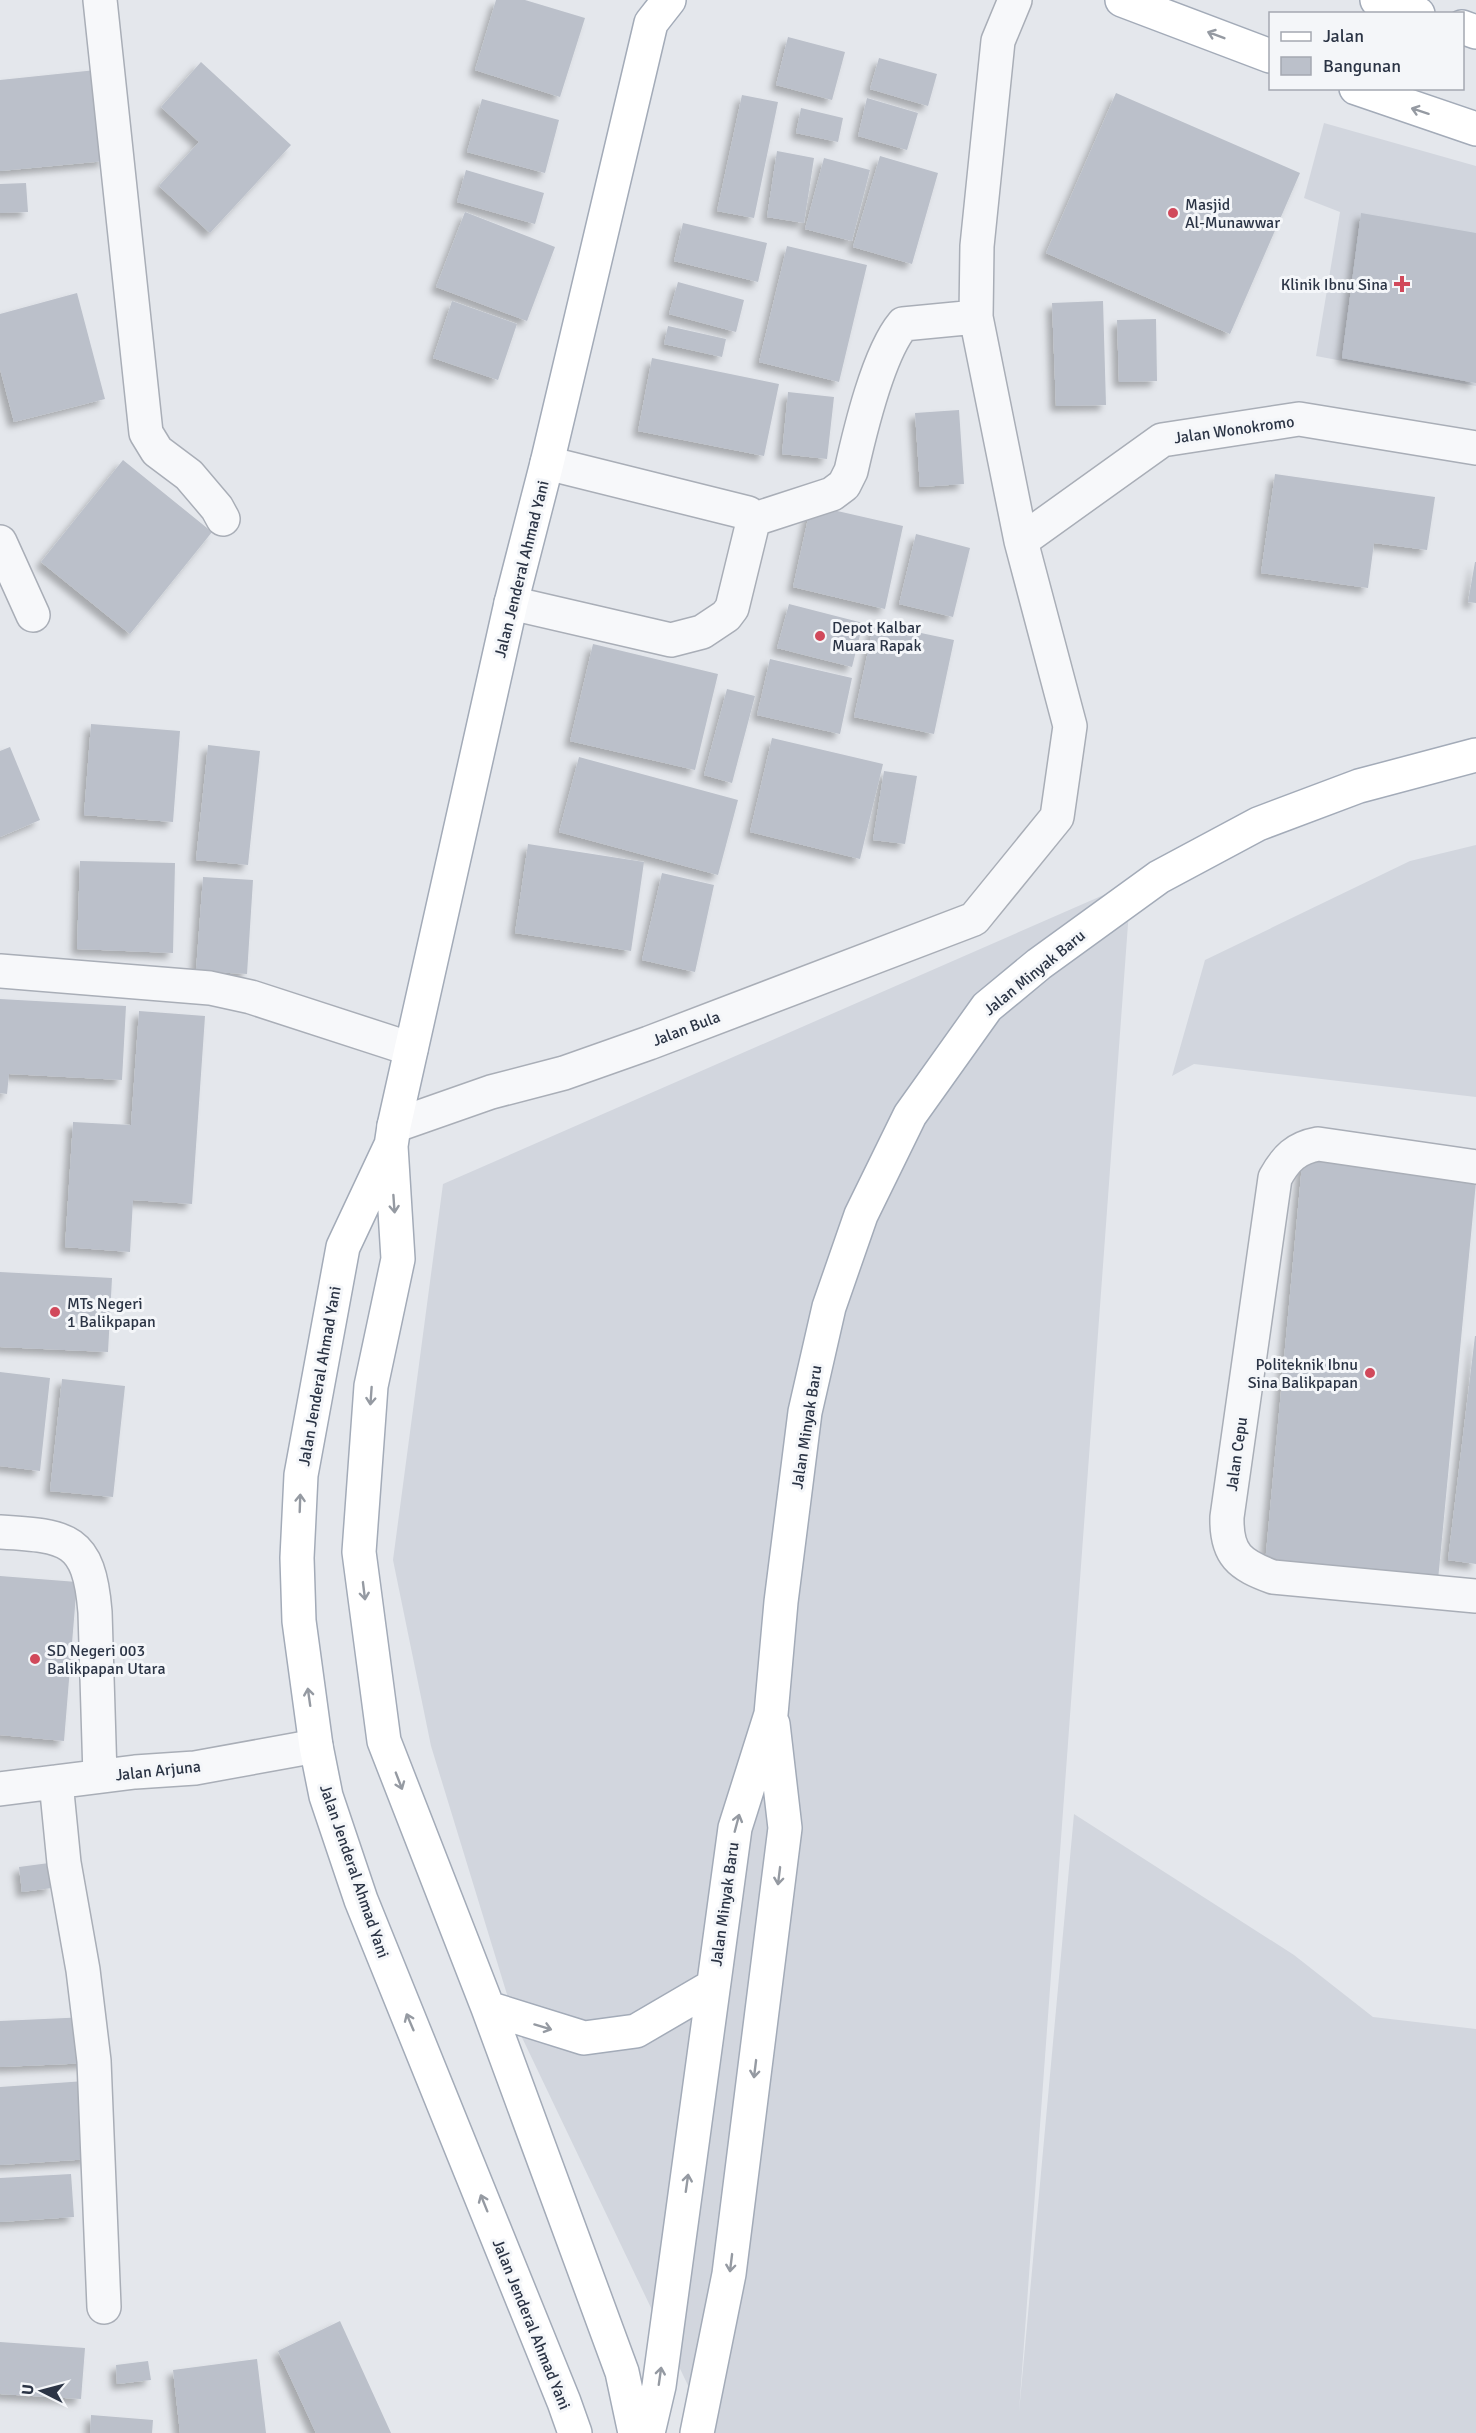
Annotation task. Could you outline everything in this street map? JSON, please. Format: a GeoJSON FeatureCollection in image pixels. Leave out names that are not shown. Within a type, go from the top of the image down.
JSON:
{"type":"FeatureCollection","features":[{"type":"Feature","properties":{"kind":"main road","name":"Jalan Jenderal Ahmad Yani"},"geometry":{"type":"LineString","coordinates":[[575,2433],[361,1900],[326,1796],[316,1746],[299,1621],[297,1558],[301,1475],[343,1247],[392,1136],[512,603],[651,23],[669,0]]}},
{"type":"Feature","properties":{"kind":"main road"},"geometry":{"type":"LineString","coordinates":[[1122,0],[1269,56]]}},
{"type":"Feature","properties":{"kind":"main road"},"geometry":{"type":"LineString","coordinates":[[1377,0],[1412,12]]}},
{"type":"Feature","properties":{"kind":"main road"},"geometry":{"type":"LineString","coordinates":[[1362,90],[1476,129]]}},
{"type":"Feature","properties":{"kind":"main road","name":"Jalan Minyak Baru"},"geometry":{"type":"LineString","coordinates":[[648,2433],[659,2386],[735,1828],[771,1714],[781,1602],[805,1412],[829,1307],[861,1215],[910,1115],[987,1008],[1039,964],[1159,877],[1258,824],[1359,786],[1476,755]]}},
{"type":"Feature","properties":{"kind":"main road","name":"Jalan Jenderal Ahmad Yani"},"geometry":{"type":"LineString","coordinates":[[392,1136],[398,1259],[371,1386],[359,1552],[384,1741],[488,2008],[622,2372],[635,2433]]}},
{"type":"Feature","properties":{"kind":"main road"},"geometry":{"type":"LineString","coordinates":[[697,2433],[729,2274],[785,1828],[771,1714]]}},
{"type":"Feature","properties":{"kind":"main road"},"geometry":{"type":"LineString","coordinates":[[488,2008],[584,2038],[636,2031],[713,1986]]}},
{"type":"Feature","properties":{"kind":"street"},"geometry":{"type":"LineString","coordinates":[[100,0],[146,433],[157,451],[189,475],[217,508],[223,519]]}},
{"type":"Feature","properties":{"kind":"street"},"geometry":{"type":"LineString","coordinates":[[1015,0],[998,41],[977,246],[976,317],[1021,541]]}},
{"type":"Feature","properties":{"kind":"street"},"geometry":{"type":"LineString","coordinates":[[752,520],[832,494],[843,484],[851,471],[879,373],[888,349],[903,324],[976,317]]}},
{"type":"Feature","properties":{"kind":"street","name":"Jalan Wonokromo"},"geometry":{"type":"LineString","coordinates":[[1021,541],[1162,440],[1299,419],[1476,448]]}},
{"type":"Feature","properties":{"kind":"street"},"geometry":{"type":"LineString","coordinates":[[512,603],[671,640],[702,632],[726,616],[732,608],[752,520],[748,513],[547,463]]}},
{"type":"Feature","properties":{"kind":"street","name":"Jalan Bula"},"geometry":{"type":"LineString","coordinates":[[392,1136],[492,1092],[564,1073],[649,1043],[974,919],[1057,817],[1070,726],[1021,541]]}},
{"type":"Feature","properties":{"kind":"street"},"geometry":{"type":"LineString","coordinates":[[0,542],[33,615]]}},
{"type":"Feature","properties":{"kind":"street"},"geometry":{"type":"LineString","coordinates":[[0,971],[210,988],[251,997],[411,1049]]}},
{"type":"Feature","properties":{"kind":"street","name":"Jalan Cepu"},"geometry":{"type":"LineString","coordinates":[[1476,1167],[1318,1144],[1304,1147],[1283,1162],[1275,1178],[1227,1517],[1227,1535],[1234,1552],[1248,1568],[1273,1577],[1476,1596]]}},
{"type":"Feature","properties":{"kind":"street"},"geometry":{"type":"LineString","coordinates":[[0,1532],[41,1534],[68,1542],[80,1553],[88,1570],[93,1586],[95,1612],[100,1776]]}},
{"type":"Feature","properties":{"kind":"street","name":"Jalan Arjuna"},"geometry":{"type":"LineString","coordinates":[[0,1789],[135,1772],[195,1768],[316,1746]]}},
{"type":"Feature","properties":{"kind":"street"},"geometry":{"type":"LineString","coordinates":[[56,1782],[64,1863],[94,2061],[104,2307]]}},
{"type":"Feature","properties":{"kind":"shaded area","name":"Klinik Ibnu Sina"},"geometry":{"type":"Polygon","coordinates":[[[1324,123],[1476,166],[1476,386],[1316,356],[1340,212],[1304,198],[1324,123]]]}},
{"type":"Feature","properties":{"kind":"shaded area"},"geometry":{"type":"Polygon","coordinates":[[[1476,845],[1476,1097],[1194,1064],[1172,1076],[1205,960],[1410,861],[1476,845]]]}},
{"type":"Feature","properties":{"kind":"shaded area"},"geometry":{"type":"Polygon","coordinates":[[[1131,883],[1019,2412],[1074,1814],[1294,1955],[1373,2017],[1476,2029],[1476,2433],[714,2433],[694,2398],[517,2027],[431,1746],[393,1560],[443,1184],[1131,883]]]}},
{"type":"Feature","properties":{"kind":"building"},"geometry":{"type":"Polygon","coordinates":[[[496,0],[525,0],[585,18],[560,97],[475,70],[496,0]]]}},
{"type":"Feature","properties":{"kind":"building"},"geometry":{"type":"Polygon","coordinates":[[[788,37],[845,52],[832,100],[776,85],[788,37]]]}},
{"type":"Feature","properties":{"kind":"building"},"geometry":{"type":"Polygon","coordinates":[[[879,58],[937,74],[928,106],[870,89],[879,58]]]}},
{"type":"Feature","properties":{"kind":"building"},"geometry":{"type":"Polygon","coordinates":[[[201,62],[291,145],[210,233],[159,186],[199,142],[161,107],[201,62]]]}},
{"type":"Feature","properties":{"kind":"building"},"geometry":{"type":"Polygon","coordinates":[[[96,70],[105,161],[0,171],[0,80],[96,70]]]}},
{"type":"Feature","properties":{"kind":"building","name":"Masjid Al-Munawwar"},"geometry":{"type":"Polygon","coordinates":[[[1116,93],[1300,173],[1230,334],[1046,253],[1116,93]]]}},
{"type":"Feature","properties":{"kind":"building"},"geometry":{"type":"Polygon","coordinates":[[[742,95],[778,102],[754,218],[717,211],[742,95]]]}},
{"type":"Feature","properties":{"kind":"building"},"geometry":{"type":"Polygon","coordinates":[[[867,98],[918,113],[907,150],[858,136],[867,98]]]}},
{"type":"Feature","properties":{"kind":"building"},"geometry":{"type":"Polygon","coordinates":[[[482,99],[559,120],[545,173],[467,152],[482,99]]]}},
{"type":"Feature","properties":{"kind":"building"},"geometry":{"type":"Polygon","coordinates":[[[801,108],[843,118],[838,142],[796,133],[801,108]]]}},
{"type":"Feature","properties":{"kind":"building"},"geometry":{"type":"Polygon","coordinates":[[[777,151],[814,158],[804,223],[767,217],[777,151]]]}},
{"type":"Feature","properties":{"kind":"building"},"geometry":{"type":"Polygon","coordinates":[[[880,156],[938,173],[912,264],[853,247],[880,156]]]}},
{"type":"Feature","properties":{"kind":"building"},"geometry":{"type":"Polygon","coordinates":[[[824,158],[870,170],[852,241],[805,229],[824,158]]]}},
{"type":"Feature","properties":{"kind":"building"},"geometry":{"type":"Polygon","coordinates":[[[466,170],[544,193],[535,224],[457,202],[466,170]]]}},
{"type":"Feature","properties":{"kind":"building"},"geometry":{"type":"Polygon","coordinates":[[[26,183],[28,212],[0,213],[0,184],[26,183]]]}},
{"type":"Feature","properties":{"kind":"building"},"geometry":{"type":"Polygon","coordinates":[[[465,212],[555,247],[527,321],[436,287],[465,212]]]}},
{"type":"Feature","properties":{"kind":"building","name":"Klinik Ibnu Sina"},"geometry":{"type":"Polygon","coordinates":[[[1361,213],[1476,233],[1476,383],[1342,358],[1361,213]]]}},
{"type":"Feature","properties":{"kind":"building"},"geometry":{"type":"Polygon","coordinates":[[[683,223],[767,243],[758,282],[674,261],[683,223]]]}},
{"type":"Feature","properties":{"kind":"building"},"geometry":{"type":"Polygon","coordinates":[[[787,246],[867,265],[839,382],[759,362],[787,246]]]}},
{"type":"Feature","properties":{"kind":"building"},"geometry":{"type":"Polygon","coordinates":[[[678,282],[744,300],[736,332],[669,314],[678,282]]]}},
{"type":"Feature","properties":{"kind":"building"},"geometry":{"type":"Polygon","coordinates":[[[77,293],[105,399],[14,422],[0,369],[0,314],[77,293]]]}},
{"type":"Feature","properties":{"kind":"building"},"geometry":{"type":"Polygon","coordinates":[[[452,301],[517,324],[498,380],[433,358],[452,301]]]}},
{"type":"Feature","properties":{"kind":"building"},"geometry":{"type":"Polygon","coordinates":[[[1103,301],[1106,405],[1056,406],[1052,303],[1103,301]]]}},
{"type":"Feature","properties":{"kind":"building"},"geometry":{"type":"Polygon","coordinates":[[[1156,319],[1157,381],[1119,382],[1117,320],[1156,319]]]}},
{"type":"Feature","properties":{"kind":"building"},"geometry":{"type":"Polygon","coordinates":[[[668,326],[726,339],[722,357],[664,344],[668,326]]]}},
{"type":"Feature","properties":{"kind":"building"},"geometry":{"type":"Polygon","coordinates":[[[652,358],[779,384],[764,456],[638,431],[652,358]]]}},
{"type":"Feature","properties":{"kind":"building"},"geometry":{"type":"Polygon","coordinates":[[[788,392],[834,397],[827,459],[782,454],[788,392]]]}},
{"type":"Feature","properties":{"kind":"building"},"geometry":{"type":"Polygon","coordinates":[[[959,410],[964,484],[920,487],[915,413],[959,410]]]}},
{"type":"Feature","properties":{"kind":"building"},"geometry":{"type":"Polygon","coordinates":[[[123,460],[212,532],[130,634],[41,562],[123,460]]]}},
{"type":"Feature","properties":{"kind":"building"},"geometry":{"type":"Polygon","coordinates":[[[1275,474],[1435,497],[1427,550],[1374,543],[1368,588],[1261,573],[1275,474]]]}},
{"type":"Feature","properties":{"kind":"building"},"geometry":{"type":"Polygon","coordinates":[[[811,505],[903,526],[885,609],[793,587],[811,505]]]}},
{"type":"Feature","properties":{"kind":"building"},"geometry":{"type":"Polygon","coordinates":[[[916,534],[970,548],[953,617],[899,604],[916,534]]]}},
{"type":"Feature","properties":{"kind":"building"},"geometry":{"type":"Polygon","coordinates":[[[1476,562],[1476,603],[1468,602],[1476,562]]]}},
{"type":"Feature","properties":{"kind":"building","name":"Depot Kalbar Muara Rapak"},"geometry":{"type":"Polygon","coordinates":[[[789,604],[863,623],[852,667],[777,648],[789,604]]]}},
{"type":"Feature","properties":{"kind":"building"},"geometry":{"type":"Polygon","coordinates":[[[874,623],[954,640],[934,734],[854,717],[874,623]]]}},
{"type":"Feature","properties":{"kind":"building"},"geometry":{"type":"Polygon","coordinates":[[[593,644],[718,674],[695,770],[570,741],[593,644]]]}},
{"type":"Feature","properties":{"kind":"building"},"geometry":{"type":"Polygon","coordinates":[[[770,659],[852,678],[840,734],[757,715],[770,659]]]}},
{"type":"Feature","properties":{"kind":"building"},"geometry":{"type":"Polygon","coordinates":[[[727,689],[755,696],[732,783],[704,775],[727,689]]]}},
{"type":"Feature","properties":{"kind":"building"},"geometry":{"type":"Polygon","coordinates":[[[91,724],[180,731],[173,822],[84,815],[91,724]]]}},
{"type":"Feature","properties":{"kind":"building"},"geometry":{"type":"Polygon","coordinates":[[[772,738],[883,764],[860,859],[750,832],[772,738]]]}},
{"type":"Feature","properties":{"kind":"building"},"geometry":{"type":"Polygon","coordinates":[[[208,745],[260,751],[248,865],[196,860],[208,745]]]}},
{"type":"Feature","properties":{"kind":"building"},"geometry":{"type":"Polygon","coordinates":[[[10,747],[40,820],[0,837],[0,751],[10,747]]]}},
{"type":"Feature","properties":{"kind":"building"},"geometry":{"type":"Polygon","coordinates":[[[579,757],[738,800],[718,875],[559,832],[579,757]]]}},
{"type":"Feature","properties":{"kind":"building"},"geometry":{"type":"Polygon","coordinates":[[[884,771],[917,776],[905,844],[873,840],[884,771]]]}},
{"type":"Feature","properties":{"kind":"building"},"geometry":{"type":"Polygon","coordinates":[[[528,844],[644,862],[631,951],[515,933],[528,844]]]}},
{"type":"Feature","properties":{"kind":"building"},"geometry":{"type":"Polygon","coordinates":[[[80,861],[175,863],[173,953],[77,949],[80,861]]]}},
{"type":"Feature","properties":{"kind":"building"},"geometry":{"type":"Polygon","coordinates":[[[662,873],[714,885],[695,972],[642,960],[662,873]]]}},
{"type":"Feature","properties":{"kind":"building"},"geometry":{"type":"Polygon","coordinates":[[[203,877],[253,880],[247,974],[196,971],[203,877]]]}},
{"type":"Feature","properties":{"kind":"building"},"geometry":{"type":"Polygon","coordinates":[[[0,999],[126,1006],[122,1080],[9,1074],[7,1094],[0,1093],[0,999]]]}},
{"type":"Feature","properties":{"kind":"building"},"geometry":{"type":"Polygon","coordinates":[[[139,1011],[205,1016],[192,1204],[133,1200],[130,1252],[65,1247],[73,1122],[131,1125],[139,1011]]]}},
{"type":"Feature","properties":{"kind":"building","name":"Politeknik Ibnu Sina Balikpapan"},"geometry":{"type":"Polygon","coordinates":[[[1303,1154],[1476,1182],[1438,1580],[1265,1564],[1303,1154]]]}},
{"type":"Feature","properties":{"kind":"building","name":"MTs Negeri 1 Balikpapan"},"geometry":{"type":"Polygon","coordinates":[[[0,1272],[112,1278],[108,1352],[0,1347],[0,1272]]]}},
{"type":"Feature","properties":{"kind":"building"},"geometry":{"type":"Polygon","coordinates":[[[1476,1336],[1476,1564],[1448,1560],[1476,1336]]]}},
{"type":"Feature","properties":{"kind":"building"},"geometry":{"type":"Polygon","coordinates":[[[0,1372],[50,1378],[40,1471],[0,1466],[0,1372]]]}},
{"type":"Feature","properties":{"kind":"building"},"geometry":{"type":"Polygon","coordinates":[[[62,1379],[125,1386],[113,1497],[50,1491],[62,1379]]]}},
{"type":"Feature","properties":{"kind":"building","name":"SD Negeri 003 Balikpapan Utara"},"geometry":{"type":"Polygon","coordinates":[[[0,1576],[77,1582],[64,1741],[0,1735],[0,1576]]]}},
{"type":"Feature","properties":{"kind":"building"},"geometry":{"type":"Polygon","coordinates":[[[49,1863],[52,1888],[22,1892],[19,1867],[49,1863]]]}},
{"type":"Feature","properties":{"kind":"building"},"geometry":{"type":"Polygon","coordinates":[[[88,2017],[90,2063],[0,2067],[0,2021],[88,2017]]]}},
{"type":"Feature","properties":{"kind":"building"},"geometry":{"type":"Polygon","coordinates":[[[85,2081],[90,2159],[0,2165],[0,2087],[85,2081]]]}},
{"type":"Feature","properties":{"kind":"building"},"geometry":{"type":"Polygon","coordinates":[[[71,2174],[74,2217],[0,2222],[0,2178],[71,2174]]]}},
{"type":"Feature","properties":{"kind":"building"},"geometry":{"type":"Polygon","coordinates":[[[340,2321],[391,2433],[316,2433],[278,2351],[340,2321]]]}},
{"type":"Feature","properties":{"kind":"building"},"geometry":{"type":"Polygon","coordinates":[[[0,2342],[85,2348],[81,2399],[0,2394],[0,2342]]]}},
{"type":"Feature","properties":{"kind":"building"},"geometry":{"type":"Polygon","coordinates":[[[257,2359],[266,2433],[180,2433],[173,2370],[257,2359]]]}},
{"type":"Feature","properties":{"kind":"building"},"geometry":{"type":"Polygon","coordinates":[[[148,2361],[151,2380],[117,2384],[116,2365],[148,2361]]]}},
{"type":"Feature","properties":{"kind":"building"},"geometry":{"type":"Polygon","coordinates":[[[91,2415],[153,2420],[152,2433],[90,2433],[91,2415]]]}},
{"type":"Feature","properties":{"kind":"place","name":"Masjid Al-Munawwar"},"geometry":{"type":"Point","coordinates":[1173,213]}},
{"type":"Feature","properties":{"kind":"place","name":"Klinik Ibnu Sina"},"geometry":{"type":"Point","coordinates":[1402,284]}},
{"type":"Feature","properties":{"kind":"place","name":"Depot Kalbar Muara Rapak"},"geometry":{"type":"Point","coordinates":[820,636]}},
{"type":"Feature","properties":{"kind":"place","name":"MTs Negeri 1 Balikpapan"},"geometry":{"type":"Point","coordinates":[55,1312]}},
{"type":"Feature","properties":{"kind":"place","name":"Politeknik Ibnu Sina Balikpapan"},"geometry":{"type":"Point","coordinates":[1370,1373]}},
{"type":"Feature","properties":{"kind":"place","name":"SD Negeri 003 Balikpapan Utara"},"geometry":{"type":"Point","coordinates":[35,1659]}}]}
